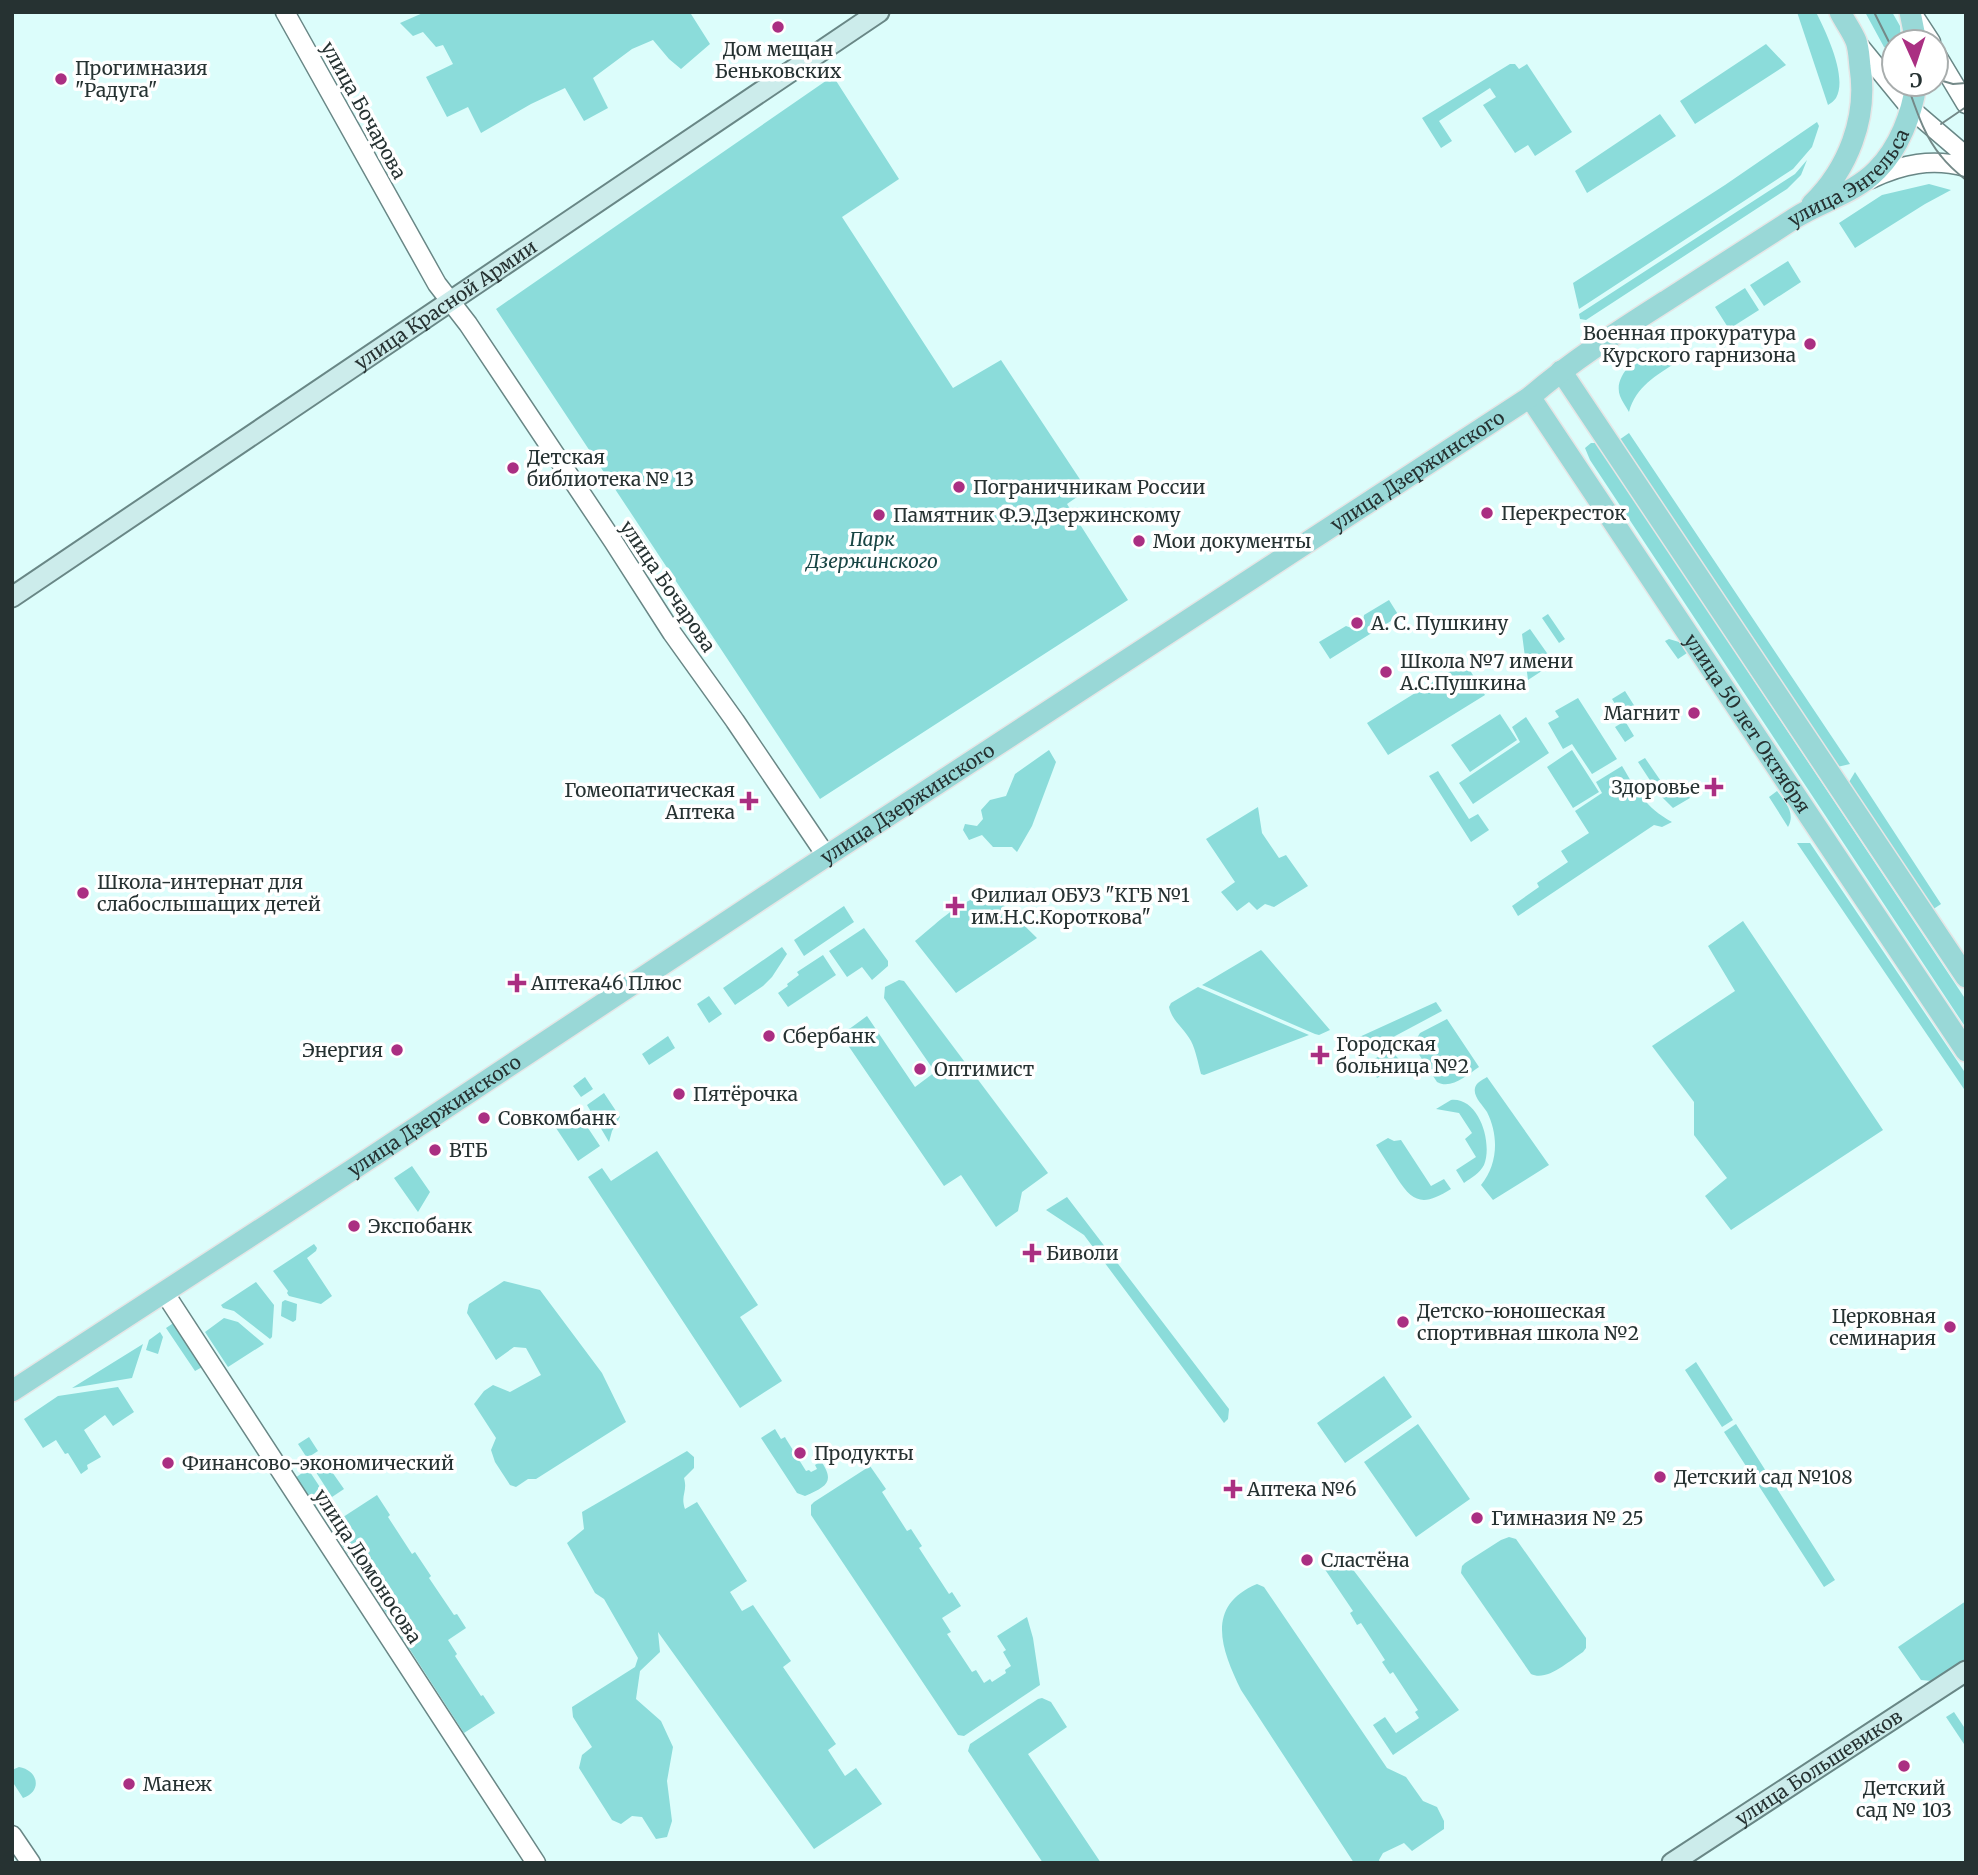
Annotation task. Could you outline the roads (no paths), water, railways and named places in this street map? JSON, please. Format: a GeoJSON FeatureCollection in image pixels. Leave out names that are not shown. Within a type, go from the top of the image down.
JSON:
{"type":"FeatureCollection","features":[{"type":"Feature","properties":{"kind":"main road","name":"улица Красной Армии"},"geometry":{"type":"LineString","coordinates":[[12,597],[879,12]]}},
{"type":"Feature","properties":{"kind":"main road","name":"улица Энгельса"},"geometry":{"type":"LineString","coordinates":[[1800,215],[1829,185],[1852,147],[1862,102],[1857,43],[1840,12]]}},
{"type":"Feature","properties":{"kind":"main road"},"geometry":{"type":"LineString","coordinates":[[1910,12],[1919,28]]}},
{"type":"Feature","properties":{"kind":"main road","name":"улица Энгельса"},"geometry":{"type":"LineString","coordinates":[[1800,215],[1864,182],[1879,168],[1891,154],[1913,98]]}},
{"type":"Feature","properties":{"kind":"main road","name":"улица Дзержинского"},"geometry":{"type":"LineString","coordinates":[[12,1391],[1530,397],[1561,371],[1645,314],[1800,215]]}},
{"type":"Feature","properties":{"kind":"main road","name":"улица 50 лет Октября"},"geometry":{"type":"LineString","coordinates":[[1561,371],[1966,976]]}},
{"type":"Feature","properties":{"kind":"main road","name":"улица 50 лет Октября"},"geometry":{"type":"LineString","coordinates":[[1530,397],[1966,1051]]}},
{"type":"Feature","properties":{"kind":"main road","name":"улица Большевиков"},"geometry":{"type":"LineString","coordinates":[[1672,1863],[1966,1671]]}},
{"type":"Feature","properties":{"kind":"street","name":"улица Бочарова"},"geometry":{"type":"LineString","coordinates":[[285,12],[430,272],[468,324],[672,633],[827,857]]}},
{"type":"Feature","properties":{"kind":"street"},"geometry":{"type":"LineString","coordinates":[[1857,43],[1911,108],[1966,156]]}},
{"type":"Feature","properties":{"kind":"street"},"geometry":{"type":"LineString","coordinates":[[1950,65],[1966,85]]}},
{"type":"Feature","properties":{"kind":"street"},"geometry":{"type":"LineString","coordinates":[[1950,77],[1966,104]]}},
{"type":"Feature","properties":{"kind":"street"},"geometry":{"type":"LineString","coordinates":[[1864,182],[1898,167],[1915,163],[1948,163],[1966,167]]}},
{"type":"Feature","properties":{"kind":"street","name":"улица Ломоносова"},"geometry":{"type":"LineString","coordinates":[[164,1292],[536,1863]]}},
{"type":"Feature","properties":{"kind":"street"},"geometry":{"type":"LineString","coordinates":[[12,1835],[30,1863]]}},
{"type":"Feature","properties":{"kind":"tram line"},"geometry":{"type":"LineString","coordinates":[[1874,12],[1882,28]]}},
{"type":"Feature","properties":{"kind":"tram line"},"geometry":{"type":"LineString","coordinates":[[1950,83],[1966,83]]}},
{"type":"Feature","properties":{"kind":"tram line"},"geometry":{"type":"LineString","coordinates":[[1912,98],[1935,148],[1966,180]]}},
{"type":"Feature","properties":{"kind":"tram line"},"geometry":{"type":"LineString","coordinates":[[1941,124],[1966,107]]}},
{"type":"Feature","properties":{"kind":"place","name":"Дом мещан Беньковских"},"geometry":{"type":"Point","coordinates":[778,27]}},
{"type":"Feature","properties":{"kind":"place","name":"Прогимназия \"Радуга\""},"geometry":{"type":"Point","coordinates":[61,79]}},
{"type":"Feature","properties":{"kind":"place","name":"Военная прокуратура Курского гарнизона"},"geometry":{"type":"Point","coordinates":[1810,344]}},
{"type":"Feature","properties":{"kind":"place","name":"Детская библиотека № 13"},"geometry":{"type":"Point","coordinates":[513,468]}},
{"type":"Feature","properties":{"kind":"place","name":"Пограничникам России"},"geometry":{"type":"Point","coordinates":[959,487]}},
{"type":"Feature","properties":{"kind":"place","name":"Перекресток"},"geometry":{"type":"Point","coordinates":[1487,513]}},
{"type":"Feature","properties":{"kind":"place","name":"Памятник Ф.Э.Дзержинскому"},"geometry":{"type":"Point","coordinates":[879,515]}},
{"type":"Feature","properties":{"kind":"place","name":"Мои документы"},"geometry":{"type":"Point","coordinates":[1139,541]}},
{"type":"Feature","properties":{"kind":"place","name":"А. С. Пушкину"},"geometry":{"type":"Point","coordinates":[1357,623]}},
{"type":"Feature","properties":{"kind":"place","name":"Школа №7 имени А.С.Пушкина"},"geometry":{"type":"Point","coordinates":[1386,672]}},
{"type":"Feature","properties":{"kind":"place","name":"Магнит"},"geometry":{"type":"Point","coordinates":[1694,713]}},
{"type":"Feature","properties":{"kind":"place","name":"Здоровье"},"geometry":{"type":"Point","coordinates":[1714,787]}},
{"type":"Feature","properties":{"kind":"place","name":"Гомеопатическая Аптека"},"geometry":{"type":"Point","coordinates":[749,801]}},
{"type":"Feature","properties":{"kind":"place","name":"Школа-интернат для слабослышащих детей"},"geometry":{"type":"Point","coordinates":[83,893]}},
{"type":"Feature","properties":{"kind":"place","name":"Филиал ОБУЗ \"КГБ №1 им.Н.С.Короткова\""},"geometry":{"type":"Point","coordinates":[955,906]}},
{"type":"Feature","properties":{"kind":"place","name":"Аптека46 Плюс"},"geometry":{"type":"Point","coordinates":[517,983]}},
{"type":"Feature","properties":{"kind":"place","name":"Сбербанк"},"geometry":{"type":"Point","coordinates":[769,1036]}},
{"type":"Feature","properties":{"kind":"place","name":"Энергия"},"geometry":{"type":"Point","coordinates":[397,1050]}},
{"type":"Feature","properties":{"kind":"place","name":"Городская больница №2"},"geometry":{"type":"Point","coordinates":[1320,1055]}},
{"type":"Feature","properties":{"kind":"place","name":"Оптимист"},"geometry":{"type":"Point","coordinates":[920,1069]}},
{"type":"Feature","properties":{"kind":"place","name":"Пятёрочка"},"geometry":{"type":"Point","coordinates":[679,1094]}},
{"type":"Feature","properties":{"kind":"place","name":"Совкомбанк"},"geometry":{"type":"Point","coordinates":[484,1118]}},
{"type":"Feature","properties":{"kind":"place","name":"ВТБ"},"geometry":{"type":"Point","coordinates":[435,1150]}},
{"type":"Feature","properties":{"kind":"place","name":"Экспобанк"},"geometry":{"type":"Point","coordinates":[354,1226]}},
{"type":"Feature","properties":{"kind":"place","name":"Биволи"},"geometry":{"type":"Point","coordinates":[1032,1253]}},
{"type":"Feature","properties":{"kind":"place","name":"Детско-юношеская спортивная школа №2"},"geometry":{"type":"Point","coordinates":[1403,1322]}},
{"type":"Feature","properties":{"kind":"place","name":"Церковная семинария"},"geometry":{"type":"Point","coordinates":[1950,1327]}},
{"type":"Feature","properties":{"kind":"place","name":"Продукты"},"geometry":{"type":"Point","coordinates":[800,1453]}},
{"type":"Feature","properties":{"kind":"place","name":"Финансово-экономический"},"geometry":{"type":"Point","coordinates":[168,1463]}},
{"type":"Feature","properties":{"kind":"place","name":"Детский сад №108"},"geometry":{"type":"Point","coordinates":[1660,1477]}},
{"type":"Feature","properties":{"kind":"place","name":"Аптека №6"},"geometry":{"type":"Point","coordinates":[1233,1489]}},
{"type":"Feature","properties":{"kind":"place","name":"Гимназия № 25"},"geometry":{"type":"Point","coordinates":[1477,1518]}},
{"type":"Feature","properties":{"kind":"place","name":"Сластёна"},"geometry":{"type":"Point","coordinates":[1307,1560]}},
{"type":"Feature","properties":{"kind":"place","name":"Детский сад № 103"},"geometry":{"type":"Point","coordinates":[1904,1766]}},
{"type":"Feature","properties":{"kind":"place","name":"Манеж"},"geometry":{"type":"Point","coordinates":[129,1784]}},
{"type":"Feature","properties":{"kind":"park label","name":"Парк Дзержинского"},"geometry":{"type":"Point","coordinates":[872,550]}}]}
